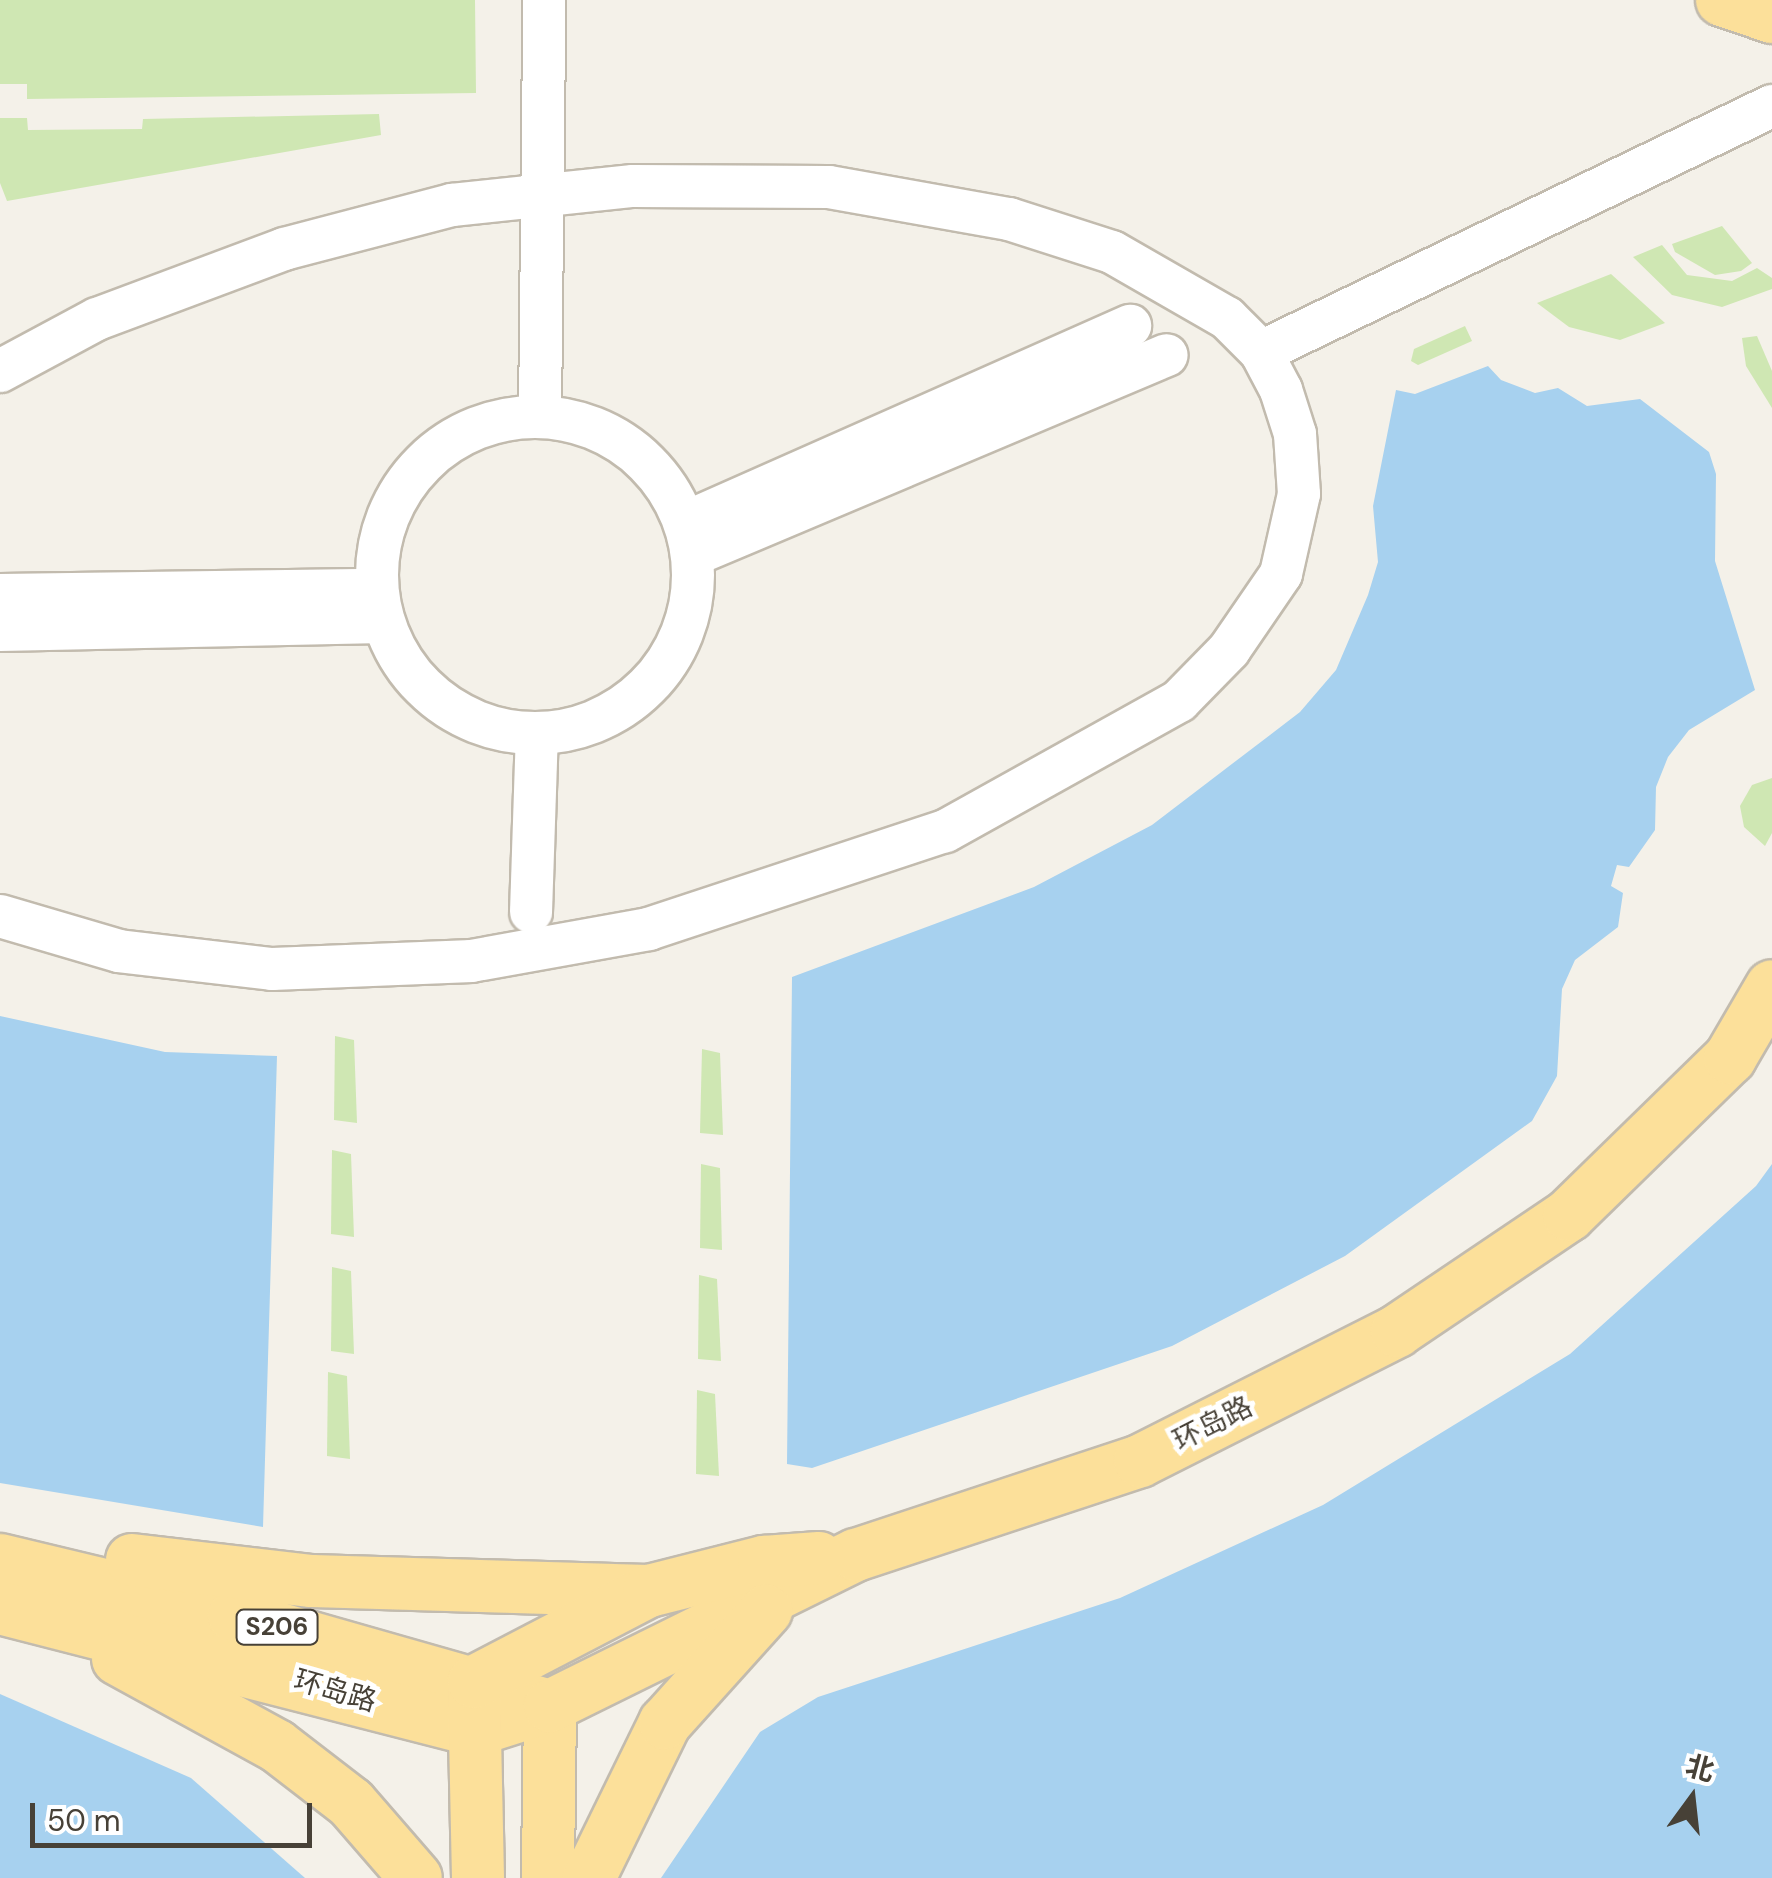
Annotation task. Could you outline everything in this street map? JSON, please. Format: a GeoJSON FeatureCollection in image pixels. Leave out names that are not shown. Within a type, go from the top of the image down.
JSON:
{"type":"FeatureCollection","features":[{"type":"Feature","properties":{"kind":"main road"},"geometry":{"type":"LineString","coordinates":[[1722,0],[1772,17]]}},
{"type":"Feature","properties":{"kind":"main road","name":"环岛路"},"geometry":{"type":"LineString","coordinates":[[0,1611],[223,1660],[474,1706],[550,1706],[856,1555],[1140,1461],[1397,1331],[1569,1214],[1730,1058],[1772,986]]}},
{"type":"Feature","properties":{"kind":"main road"},"geometry":{"type":"LineString","coordinates":[[0,1539],[312,1581],[649,1591],[764,1562],[856,1555]]}},
{"type":"Feature","properties":{"kind":"main road","name":"环岛路"},"geometry":{"type":"LineString","coordinates":[[0,1560],[474,1706]]}},
{"type":"Feature","properties":{"kind":"main road"},"geometry":{"type":"LineString","coordinates":[[589,1878],[665,1723],[788,1588]]}},
{"type":"Feature","properties":{"kind":"main road"},"geometry":{"type":"LineString","coordinates":[[478,1878],[474,1706],[649,1591]]}},
{"type":"Feature","properties":{"kind":"main road"},"geometry":{"type":"LineString","coordinates":[[0,1611],[176,1686],[277,1746],[351,1804],[416,1878]]}},
{"type":"Feature","properties":{"kind":"main road"},"geometry":{"type":"LineString","coordinates":[[548,1878],[550,1706]]}},
{"type":"Feature","properties":{"kind":"street"},"geometry":{"type":"LineString","coordinates":[[540,416],[544,0]]}},
{"type":"Feature","properties":{"kind":"street"},"geometry":{"type":"LineString","coordinates":[[1260,352],[1772,106]]}},
{"type":"Feature","properties":{"kind":"street"},"geometry":{"type":"LineString","coordinates":[[0,371],[97,319],[284,249],[452,206],[633,186],[829,186],[1009,219],[1112,252],[1228,318],[1260,352],[1295,434],[1299,494],[1281,574],[1229,650],[1179,701],[945,831],[649,929],[472,960],[272,969],[119,951],[0,916]]}},
{"type":"Feature","properties":{"kind":"street"},"geometry":{"type":"LineString","coordinates":[[689,539],[1130,326]]}},
{"type":"Feature","properties":{"kind":"street"},"geometry":{"type":"LineString","coordinates":[[689,539],[1167,355]]}},
{"type":"Feature","properties":{"kind":"street"},"geometry":{"type":"LineString","coordinates":[[540,416],[578,424],[632,450],[672,496],[689,539],[689,612],[659,676],[628,704],[590,725],[538,733],[505,731],[465,717],[429,694],[401,660],[380,606],[378,550],[409,479],[471,431],[540,416]]}},
{"type":"Feature","properties":{"kind":"street"},"geometry":{"type":"LineString","coordinates":[[0,594],[380,606]]}},
{"type":"Feature","properties":{"kind":"street"},"geometry":{"type":"LineString","coordinates":[[0,630],[380,606]]}},
{"type":"Feature","properties":{"kind":"street"},"geometry":{"type":"LineString","coordinates":[[531,912],[538,733]]}},
{"type":"Feature","properties":{"kind":"green space"},"geometry":{"type":"Polygon","coordinates":[[[0,0],[475,0],[476,93],[27,99],[27,84],[0,84],[0,0]]]}},
{"type":"Feature","properties":{"kind":"green space"},"geometry":{"type":"Polygon","coordinates":[[[379,114],[381,135],[7,201],[0,183],[0,118],[27,118],[28,130],[142,129],[143,119],[379,114]]]}},
{"type":"Feature","properties":{"kind":"green space"},"geometry":{"type":"Polygon","coordinates":[[[1722,226],[1752,263],[1741,271],[1715,275],[1675,252],[1672,244],[1722,226]]]}},
{"type":"Feature","properties":{"kind":"green space"},"geometry":{"type":"Polygon","coordinates":[[[1662,245],[1687,275],[1732,281],[1757,268],[1772,278],[1772,289],[1722,307],[1672,295],[1633,257],[1662,245]]]}},
{"type":"Feature","properties":{"kind":"green space"},"geometry":{"type":"Polygon","coordinates":[[[1611,274],[1665,323],[1620,340],[1569,327],[1537,303],[1611,274]]]}},
{"type":"Feature","properties":{"kind":"green space"},"geometry":{"type":"Polygon","coordinates":[[[1465,326],[1472,341],[1418,365],[1411,361],[1414,349],[1465,326]]]}},
{"type":"Feature","properties":{"kind":"green space"},"geometry":{"type":"Polygon","coordinates":[[[1757,336],[1772,371],[1772,408],[1746,366],[1742,338],[1757,336]]]}},
{"type":"Feature","properties":{"kind":"green space"},"geometry":{"type":"Polygon","coordinates":[[[1772,778],[1772,833],[1765,846],[1744,827],[1740,806],[1752,785],[1772,778]]]}},
{"type":"Feature","properties":{"kind":"green space"},"geometry":{"type":"Polygon","coordinates":[[[335,1036],[354,1040],[357,1123],[334,1120],[335,1036]]]}},
{"type":"Feature","properties":{"kind":"green space"},"geometry":{"type":"Polygon","coordinates":[[[702,1049],[720,1053],[723,1135],[700,1133],[702,1049]]]}},
{"type":"Feature","properties":{"kind":"green space"},"geometry":{"type":"Polygon","coordinates":[[[332,1150],[351,1154],[354,1237],[331,1234],[332,1150]]]}},
{"type":"Feature","properties":{"kind":"green space"},"geometry":{"type":"Polygon","coordinates":[[[701,1164],[720,1168],[722,1250],[700,1248],[701,1164]]]}},
{"type":"Feature","properties":{"kind":"green space"},"geometry":{"type":"Polygon","coordinates":[[[332,1267],[351,1271],[354,1354],[331,1351],[332,1267]]]}},
{"type":"Feature","properties":{"kind":"green space"},"geometry":{"type":"Polygon","coordinates":[[[699,1275],[717,1279],[721,1361],[698,1359],[699,1275]]]}},
{"type":"Feature","properties":{"kind":"green space"},"geometry":{"type":"Polygon","coordinates":[[[328,1372],[347,1376],[350,1459],[327,1456],[328,1372]]]}},
{"type":"Feature","properties":{"kind":"green space"},"geometry":{"type":"Polygon","coordinates":[[[697,1390],[715,1394],[719,1476],[696,1474],[697,1390]]]}},
{"type":"Feature","properties":{"kind":"water"},"geometry":{"type":"Polygon","coordinates":[[[1488,366],[1501,380],[1535,393],[1558,388],[1587,406],[1640,399],[1709,452],[1716,474],[1715,561],[1755,690],[1689,730],[1668,757],[1656,787],[1655,830],[1629,867],[1617,865],[1611,886],[1623,893],[1618,927],[1575,960],[1562,989],[1557,1076],[1532,1121],[1345,1256],[1172,1346],[812,1468],[787,1464],[792,977],[1034,887],[1152,825],[1300,712],[1336,670],[1378,562],[1373,506],[1396,390],[1415,394],[1488,366]]]}},
{"type":"Feature","properties":{"kind":"water"},"geometry":{"type":"Polygon","coordinates":[[[0,1016],[165,1052],[277,1056],[263,1527],[0,1483],[0,1016]]]}},
{"type":"Feature","properties":{"kind":"water"},"geometry":{"type":"Polygon","coordinates":[[[1772,1164],[1772,1878],[661,1878],[760,1732],[818,1697],[1120,1598],[1323,1505],[1570,1354],[1756,1186],[1772,1164]]]}},
{"type":"Feature","properties":{"kind":"water"},"geometry":{"type":"Polygon","coordinates":[[[0,1694],[191,1778],[305,1878],[0,1878],[0,1694]]]}}]}
